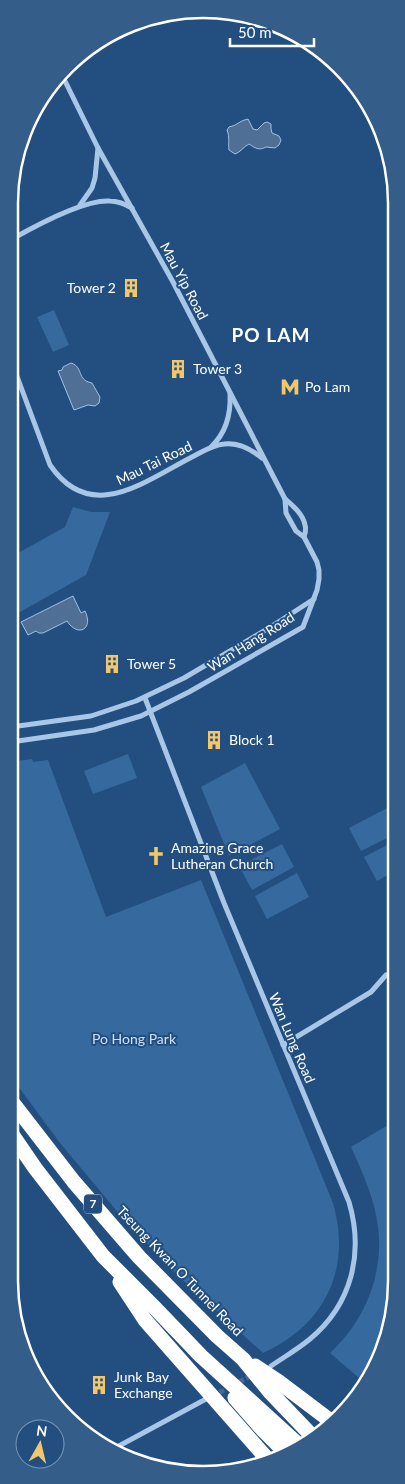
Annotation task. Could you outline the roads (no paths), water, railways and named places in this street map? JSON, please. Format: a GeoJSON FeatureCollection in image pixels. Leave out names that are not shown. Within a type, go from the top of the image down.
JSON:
{"type":"FeatureCollection","features":[{"type":"Feature","properties":{"kind":"highway","name":"Tseung Kwan O Tunnel Road"},"geometry":{"type":"LineString","coordinates":[[18,1110],[74,1182],[139,1257],[217,1336],[243,1359],[270,1392],[309,1432]]}},
{"type":"Feature","properties":{"kind":"highway","name":"7"},"geometry":{"type":"LineString","coordinates":[[18,1144],[34,1168],[103,1256],[201,1356],[295,1442]]}},
{"type":"Feature","properties":{"kind":"highway"},"geometry":{"type":"LineString","coordinates":[[103,1256],[145,1320],[265,1456]]}},
{"type":"Feature","properties":{"kind":"highway"},"geometry":{"type":"LineString","coordinates":[[201,1356],[263,1430],[281,1448]]}},
{"type":"Feature","properties":{"kind":"highway"},"geometry":{"type":"LineString","coordinates":[[243,1359],[279,1382],[327,1418]]}},
{"type":"Feature","properties":{"kind":"street","name":"Mau Yip Road"},"geometry":{"type":"LineString","coordinates":[[64,80],[98,148],[173,282],[230,391],[285,500],[286,513],[296,531],[304,537],[317,562],[319,578],[314,599]]}},
{"type":"Feature","properties":{"kind":"street"},"geometry":{"type":"LineString","coordinates":[[80,206],[92,188],[98,148]]}},
{"type":"Feature","properties":{"kind":"street"},"geometry":{"type":"LineString","coordinates":[[18,236],[80,206],[98,201],[109,200],[119,202],[132,208]]}},
{"type":"Feature","properties":{"kind":"street","name":"Mau Tai Road"},"geometry":{"type":"LineString","coordinates":[[18,379],[50,465],[62,480],[85,493],[104,496],[122,493],[208,448],[224,444],[232,444],[251,450],[265,460]]}},
{"type":"Feature","properties":{"kind":"street","name":"Mau Tai Road"},"geometry":{"type":"LineString","coordinates":[[208,448],[219,438],[226,425],[230,407],[230,391]]}},
{"type":"Feature","properties":{"kind":"street","name":"Mau Yip Road"},"geometry":{"type":"LineString","coordinates":[[285,500],[296,508],[306,525],[304,537]]}},
{"type":"Feature","properties":{"kind":"street","name":"Wan Hang Road"},"geometry":{"type":"LineString","coordinates":[[18,726],[91,716],[145,698],[184,678],[314,599]]}},
{"type":"Feature","properties":{"kind":"street","name":"Wan Hang Road"},"geometry":{"type":"LineString","coordinates":[[18,741],[94,730],[130,720],[150,711],[189,692],[302,627],[314,599]]}},
{"type":"Feature","properties":{"kind":"street","name":"Wan Lung Road"},"geometry":{"type":"LineString","coordinates":[[145,698],[224,903],[348,1202],[355,1228],[355,1248],[350,1282],[329,1320],[309,1340],[271,1366]]}},
{"type":"Feature","properties":{"kind":"street"},"geometry":{"type":"LineString","coordinates":[[283,1045],[371,992],[386,975]]}},
{"type":"Feature","properties":{"kind":"street"},"geometry":{"type":"LineString","coordinates":[[119,1446],[206,1399]]}},
{"type":"Feature","properties":{"kind":"tunnel"},"geometry":{"type":"LineString","coordinates":[[213,1396],[254,1374]]}},
{"type":"Feature","properties":{"kind":"place","name":"Tower 2"},"geometry":{"type":"Point","coordinates":[131,288]}},
{"type":"Feature","properties":{"kind":"place","name":"Tower 3"},"geometry":{"type":"Point","coordinates":[178,369]}},
{"type":"Feature","properties":{"kind":"place","name":"Po Lam"},"geometry":{"type":"Point","coordinates":[290,387]}},
{"type":"Feature","properties":{"kind":"place","name":"Tower 5"},"geometry":{"type":"Point","coordinates":[112,664]}},
{"type":"Feature","properties":{"kind":"place","name":"Block 1"},"geometry":{"type":"Point","coordinates":[214,740]}},
{"type":"Feature","properties":{"kind":"place","name":"Amazing Grace Lutheran Church"},"geometry":{"type":"Point","coordinates":[156,856]}},
{"type":"Feature","properties":{"kind":"place","name":"Junk Bay Exchange"},"geometry":{"type":"Point","coordinates":[99,1385]}},
{"type":"Feature","properties":{"kind":"district","name":"PO LAM"},"geometry":{"type":"Point","coordinates":[271,335]}},
{"type":"Feature","properties":{"kind":"park label","name":"Po Hong Park"},"geometry":{"type":"Point","coordinates":[134,1039]}}]}
